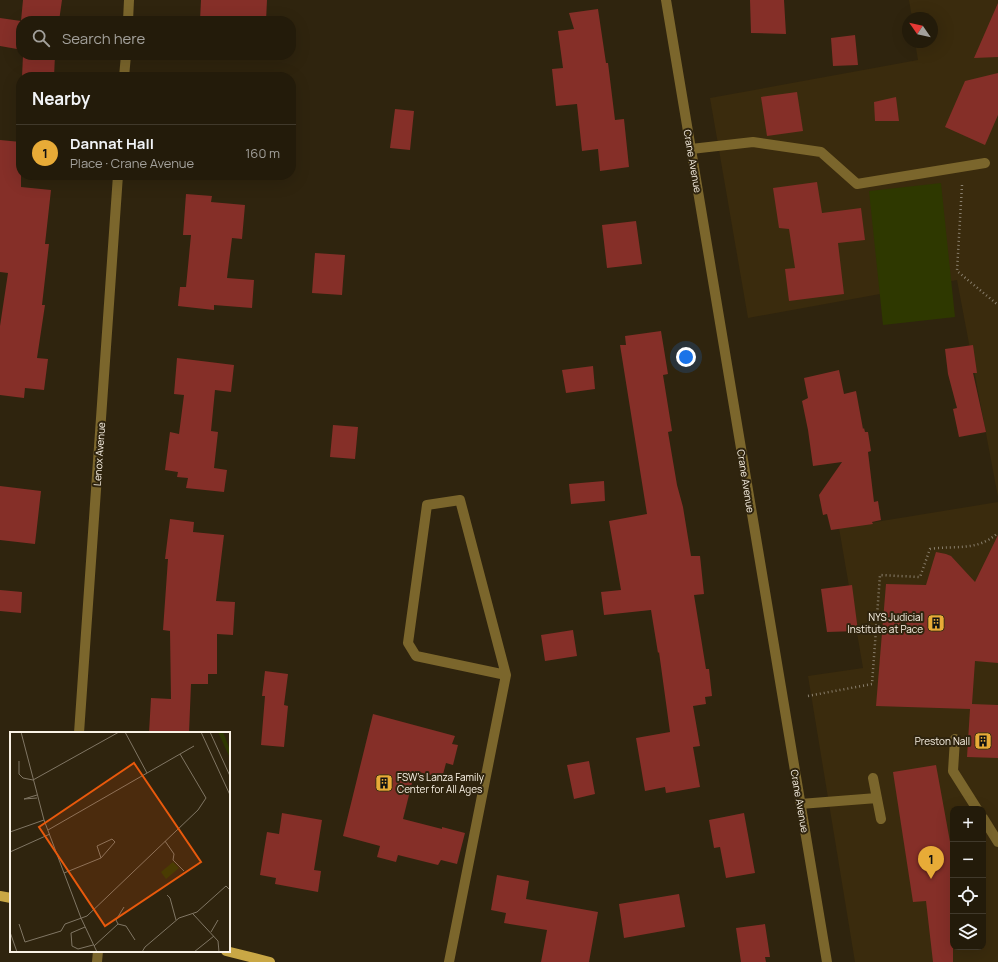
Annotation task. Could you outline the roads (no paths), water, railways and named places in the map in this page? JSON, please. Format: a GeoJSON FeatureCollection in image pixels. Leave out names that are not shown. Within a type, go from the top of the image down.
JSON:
{"type":"FeatureCollection","features":[{"type":"Feature","properties":{"kind":"main road"},"geometry":{"type":"LineString","coordinates":[[0,896],[10,898]]}},
{"type":"Feature","properties":{"kind":"main road"},"geometry":{"type":"LineString","coordinates":[[230,952],[270,962]]}},
{"type":"Feature","properties":{"kind":"street"},"geometry":{"type":"LineString","coordinates":[[128,16],[130,0]]}},
{"type":"Feature","properties":{"kind":"street","name":"Crane Avenue"},"geometry":{"type":"LineString","coordinates":[[666,0],[827,962]]}},
{"type":"Feature","properties":{"kind":"street"},"geometry":{"type":"LineString","coordinates":[[124,72],[126,60]]}},
{"type":"Feature","properties":{"kind":"street"},"geometry":{"type":"LineString","coordinates":[[691,149],[753,142],[820,152],[857,184],[985,163]]}},
{"type":"Feature","properties":{"kind":"street","name":"Lenox Avenue"},"geometry":{"type":"LineString","coordinates":[[79,732],[118,180]]}},
{"type":"Feature","properties":{"kind":"street"},"geometry":{"type":"LineString","coordinates":[[448,962],[506,675],[460,500],[427,505],[408,642],[416,656],[506,675]]}},
{"type":"Feature","properties":{"kind":"street"},"geometry":{"type":"LineString","coordinates":[[955,739],[954,771],[975,806]]}},
{"type":"Feature","properties":{"kind":"street"},"geometry":{"type":"LineString","coordinates":[[873,778],[881,819]]}},
{"type":"Feature","properties":{"kind":"street"},"geometry":{"type":"LineString","coordinates":[[800,804],[877,798]]}},
{"type":"Feature","properties":{"kind":"street"},"geometry":{"type":"LineString","coordinates":[[986,823],[998,842]]}},
{"type":"Feature","properties":{"kind":"street"},"geometry":{"type":"LineString","coordinates":[[97,962],[98,952]]}},
{"type":"Feature","properties":{"kind":"place","name":"NYS Judicial Institute at Pace"},"geometry":{"type":"Point","coordinates":[936,623]}},
{"type":"Feature","properties":{"kind":"place","name":"Preston Nall"},"geometry":{"type":"Point","coordinates":[983,741]}},
{"type":"Feature","properties":{"kind":"place","name":"FSW’s Lanza Family Center for All Ages"},"geometry":{"type":"Point","coordinates":[384,783]}},
{"type":"Feature","properties":{"kind":"place","name":"Dannat Hall"},"geometry":{"type":"Point","coordinates":[931,879]}}]}
